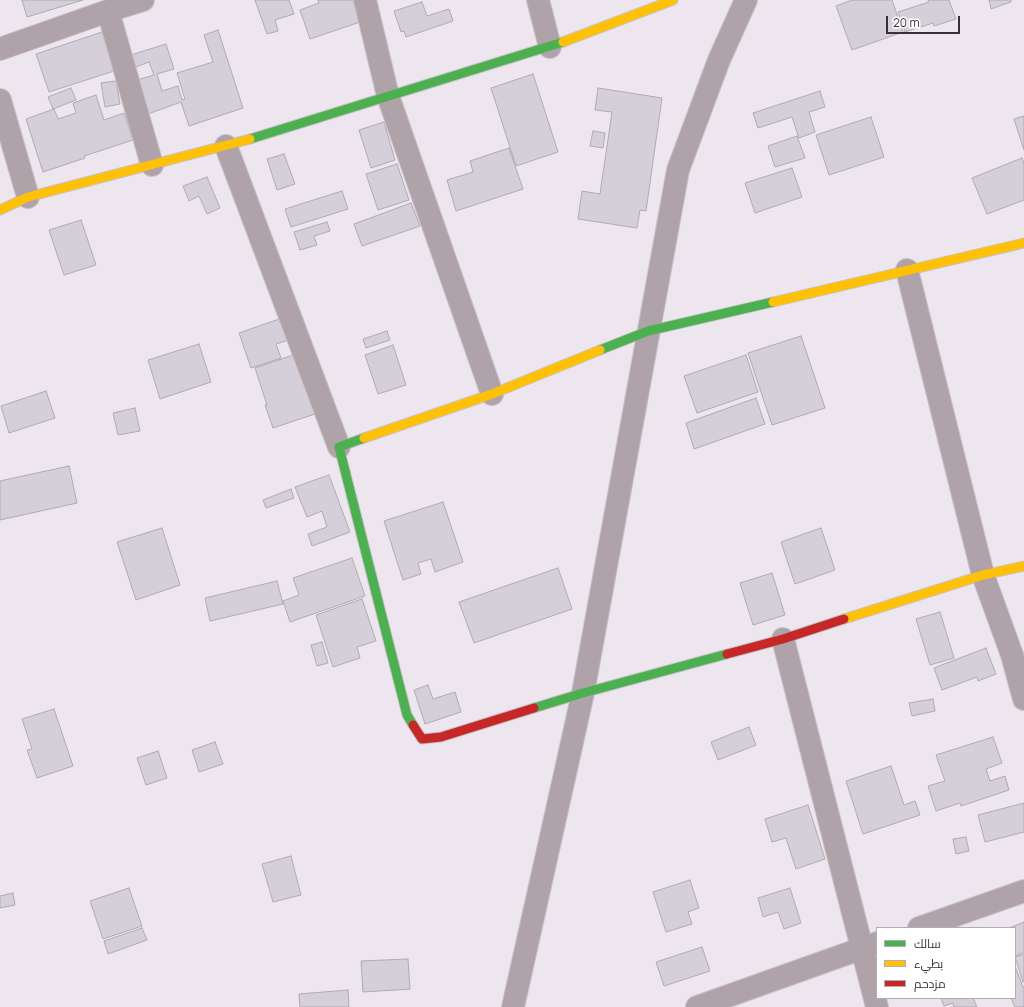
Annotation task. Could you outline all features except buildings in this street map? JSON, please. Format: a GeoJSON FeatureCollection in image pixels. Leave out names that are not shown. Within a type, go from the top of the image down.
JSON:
{"type":"FeatureCollection","features":[{"type":"Feature","properties":{"kind":"street"},"geometry":{"type":"LineString","coordinates":[[0,49],[143,0]]}},
{"type":"Feature","properties":{"kind":"street"},"geometry":{"type":"LineString","coordinates":[[365,0],[388,96],[492,394]]}},
{"type":"Feature","properties":{"kind":"street"},"geometry":{"type":"LineString","coordinates":[[538,0],[550,47]]}},
{"type":"Feature","properties":{"kind":"street"},"geometry":{"type":"LineString","coordinates":[[0,210],[28,198],[226,146],[550,47],[673,0]]}},
{"type":"Feature","properties":{"kind":"street"},"geometry":{"type":"LineString","coordinates":[[513,1007],[583,693],[678,170],[719,60],[746,0]]}},
{"type":"Feature","properties":{"kind":"street"},"geometry":{"type":"LineString","coordinates":[[108,11],[152,165]]}},
{"type":"Feature","properties":{"kind":"street"},"geometry":{"type":"LineString","coordinates":[[0,100],[28,198]]}},
{"type":"Feature","properties":{"kind":"street"},"geometry":{"type":"LineString","coordinates":[[226,146],[339,447],[407,715],[422,739],[441,737],[583,693],[782,639],[983,575],[1024,566]]}},
{"type":"Feature","properties":{"kind":"street"},"geometry":{"type":"LineString","coordinates":[[339,447],[492,394],[648,331],[1024,243]]}},
{"type":"Feature","properties":{"kind":"street"},"geometry":{"type":"LineString","coordinates":[[907,270],[983,575],[1012,656],[1024,700]]}},
{"type":"Feature","properties":{"kind":"street"},"geometry":{"type":"LineString","coordinates":[[782,639],[869,946],[877,1007]]}},
{"type":"Feature","properties":{"kind":"street"},"geometry":{"type":"LineString","coordinates":[[922,927],[1024,891]]}},
{"type":"Feature","properties":{"kind":"street"},"geometry":{"type":"LineString","coordinates":[[698,1007],[869,946]]}},
{"type":"Feature","properties":{"kind":"traffic: fast"},"geometry":{"type":"LineString","coordinates":[[250,139],[563,42]]}},
{"type":"Feature","properties":{"kind":"traffic: fast"},"geometry":{"type":"LineString","coordinates":[[600,350],[648,331],[773,302]]}},
{"type":"Feature","properties":{"kind":"traffic: fast"},"geometry":{"type":"LineString","coordinates":[[364,438],[339,447],[407,715],[413,725]]}},
{"type":"Feature","properties":{"kind":"traffic: fast"},"geometry":{"type":"LineString","coordinates":[[534,708],[583,693],[727,654]]}},
{"type":"Feature","properties":{"kind":"traffic: slow"},"geometry":{"type":"LineString","coordinates":[[563,42],[673,0]]}},
{"type":"Feature","properties":{"kind":"traffic: slow"},"geometry":{"type":"LineString","coordinates":[[0,210],[28,197],[250,139]]}},
{"type":"Feature","properties":{"kind":"traffic: slow"},"geometry":{"type":"LineString","coordinates":[[773,302],[1024,243]]}},
{"type":"Feature","properties":{"kind":"traffic: slow"},"geometry":{"type":"LineString","coordinates":[[364,438],[492,394],[600,350]]}},
{"type":"Feature","properties":{"kind":"traffic: slow"},"geometry":{"type":"LineString","coordinates":[[844,619],[983,575],[1024,566]]}},
{"type":"Feature","properties":{"kind":"traffic: jam"},"geometry":{"type":"LineString","coordinates":[[727,654],[783,639],[844,619]]}},
{"type":"Feature","properties":{"kind":"traffic: jam"},"geometry":{"type":"LineString","coordinates":[[413,725],[422,739],[441,737],[534,708]]}}]}
